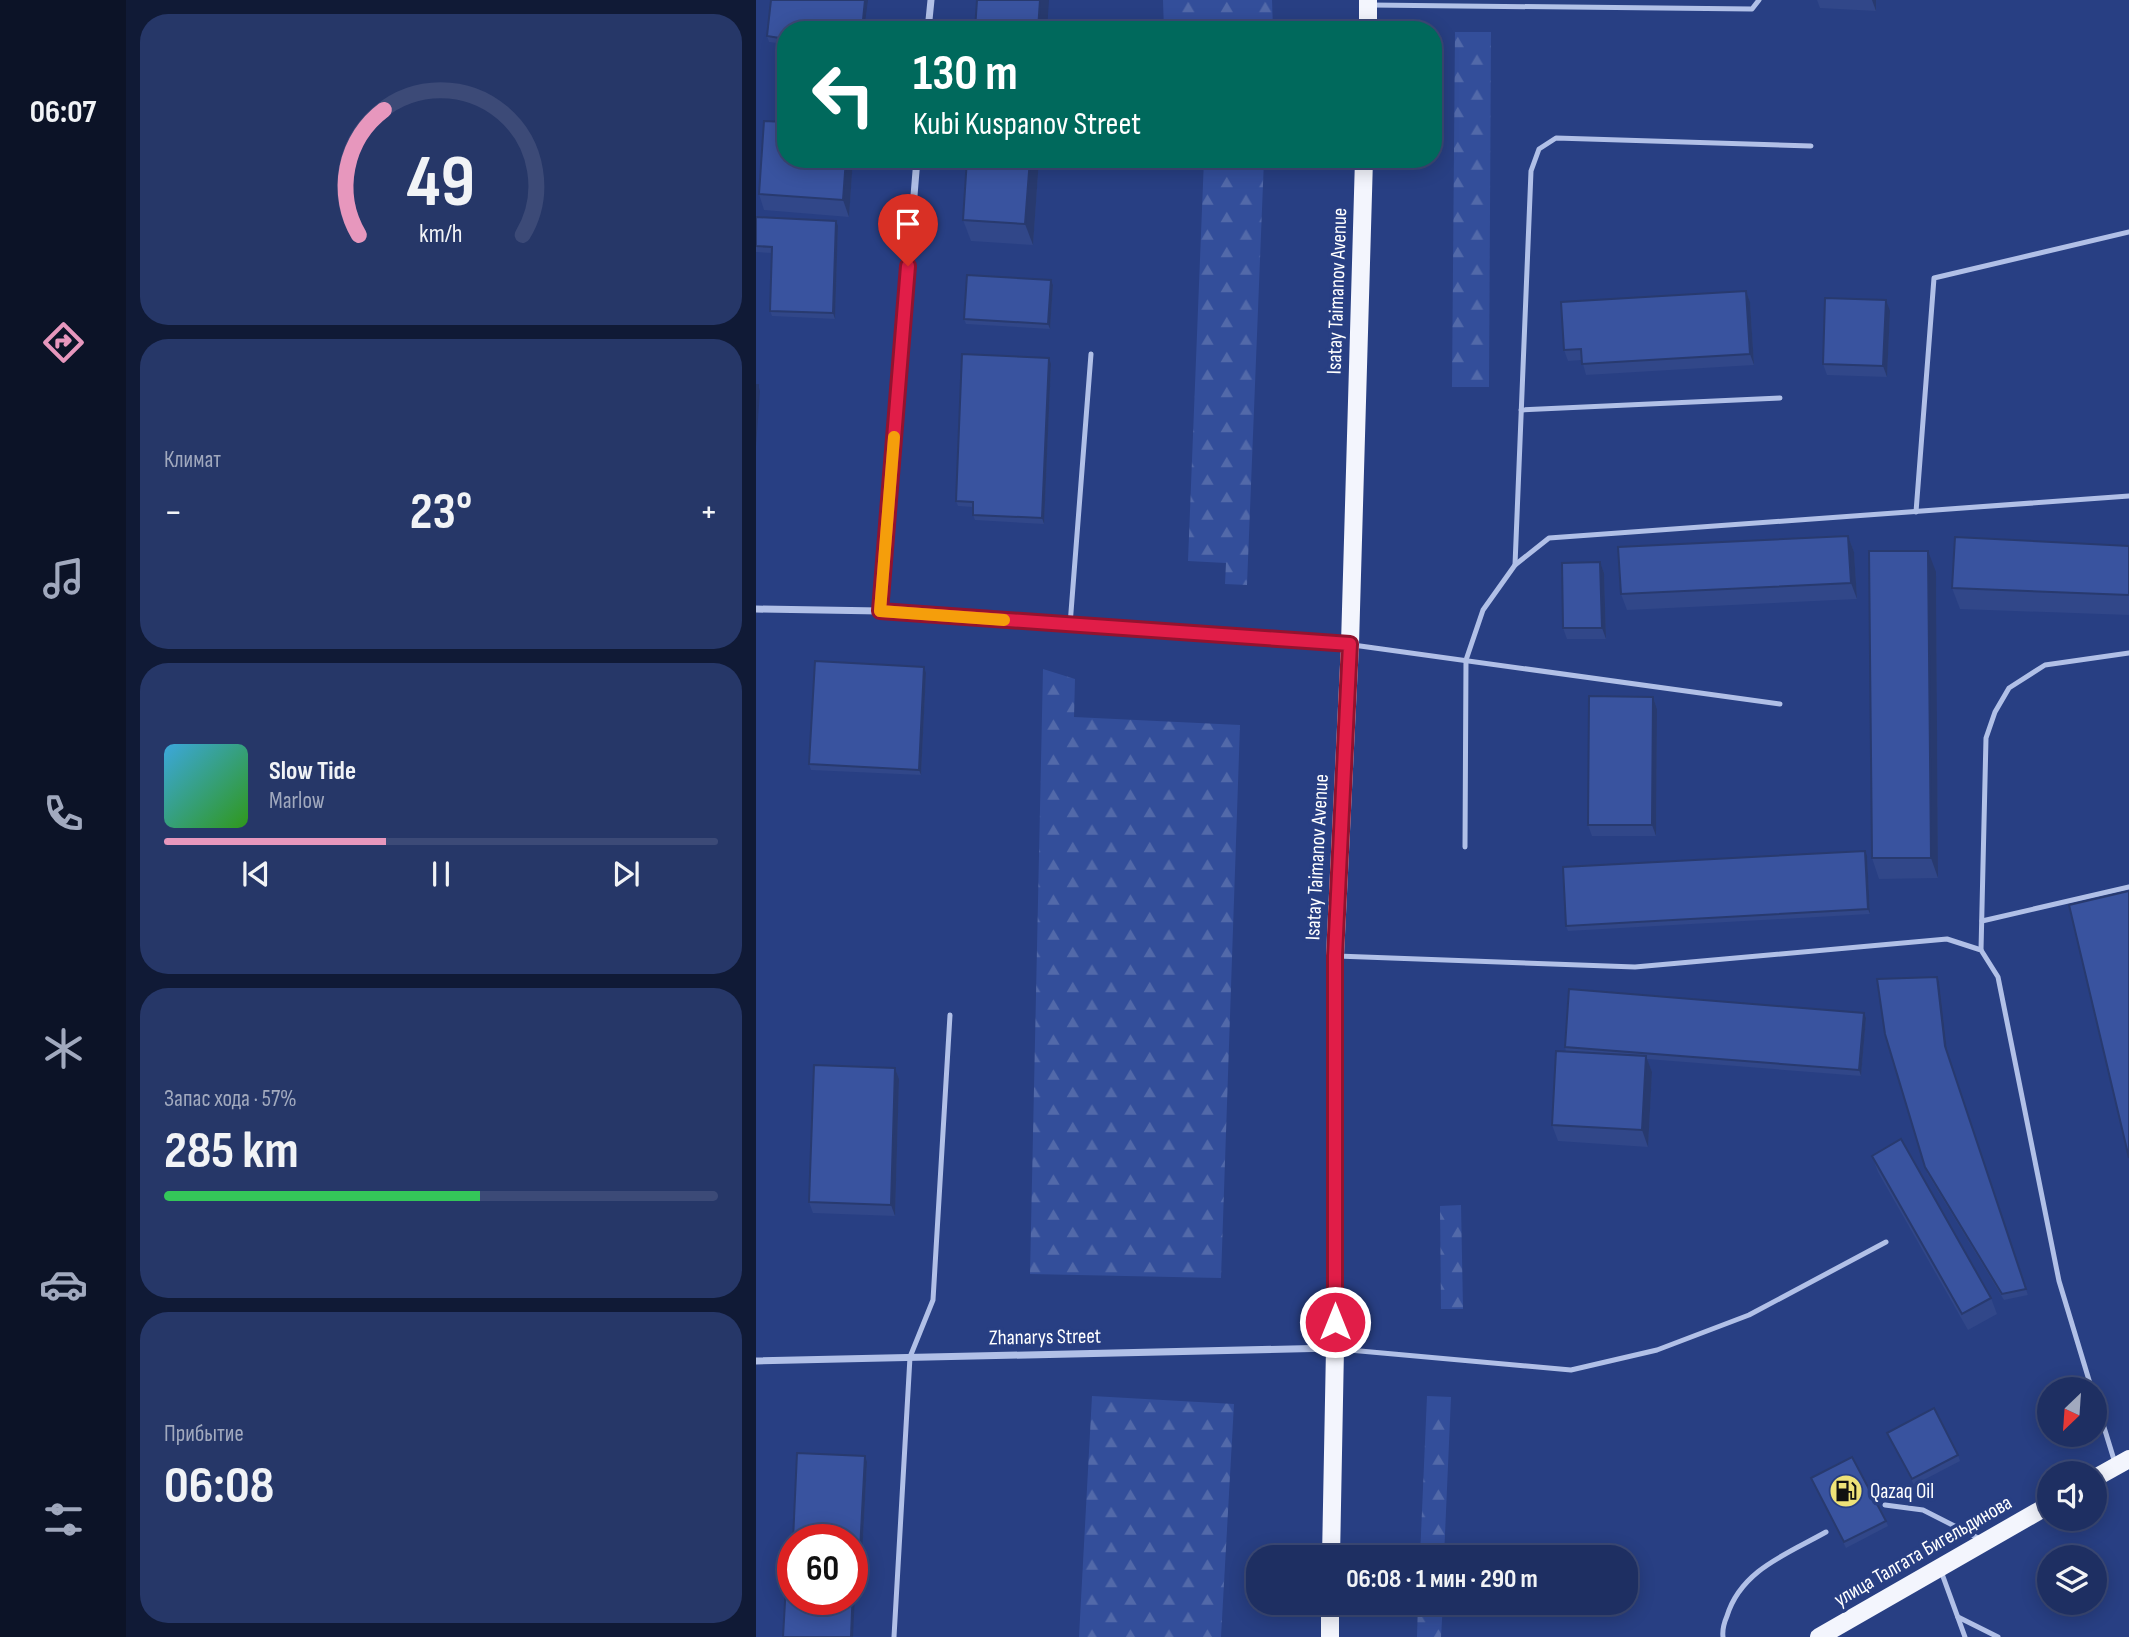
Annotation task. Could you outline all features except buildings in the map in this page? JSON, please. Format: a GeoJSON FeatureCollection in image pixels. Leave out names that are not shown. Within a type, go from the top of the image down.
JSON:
{"type":"FeatureCollection","features":[{"type":"Feature","properties":{"kind":"main road"},"geometry":{"type":"LineString","coordinates":[[1368,2],[1368,21]]}},
{"type":"Feature","properties":{"kind":"main road","name":"Isatay Taimanov Avenue"},"geometry":{"type":"LineString","coordinates":[[1331,1545],[1335,1348],[1335,956],[1350,644],[1364,168]]}},
{"type":"Feature","properties":{"kind":"main road","name":"улица Талгата Бигельдинова"},"geometry":{"type":"LineString","coordinates":[[1819,1637],[2037,1512]]}},
{"type":"Feature","properties":{"kind":"main road"},"geometry":{"type":"LineString","coordinates":[[1329,1637],[1330,1615]]}},
{"type":"Feature","properties":{"kind":"street"},"geometry":{"type":"LineString","coordinates":[[929,21],[931,0]]}},
{"type":"Feature","properties":{"kind":"street"},"geometry":{"type":"LineString","coordinates":[[880,611],[916,168]]}},
{"type":"Feature","properties":{"kind":"street"},"geometry":{"type":"LineString","coordinates":[[756,609],[880,611],[1350,644]]}},
{"type":"Feature","properties":{"kind":"street","name":"Zhanarys Street"},"geometry":{"type":"LineString","coordinates":[[756,1361],[1335,1348]]}},
{"type":"Feature","properties":{"kind":"lane"},"geometry":{"type":"LineString","coordinates":[[1368,2],[1752,9],[1759,0]]}},
{"type":"Feature","properties":{"kind":"lane"},"geometry":{"type":"LineString","coordinates":[[1514,565],[1531,172],[1539,149],[1556,138],[1811,146]]}},
{"type":"Feature","properties":{"kind":"lane"},"geometry":{"type":"LineString","coordinates":[[1916,512],[1934,278],[2129,232]]}},
{"type":"Feature","properties":{"kind":"lane"},"geometry":{"type":"LineString","coordinates":[[1070,625],[1091,354]]}},
{"type":"Feature","properties":{"kind":"lane"},"geometry":{"type":"LineString","coordinates":[[1521,410],[1780,398]]}},
{"type":"Feature","properties":{"kind":"lane"},"geometry":{"type":"LineString","coordinates":[[1465,847],[1466,660],[1483,610],[1514,565],[1549,538],[2129,496]]}},
{"type":"Feature","properties":{"kind":"lane"},"geometry":{"type":"LineString","coordinates":[[1350,644],[1780,704]]}},
{"type":"Feature","properties":{"kind":"lane"},"geometry":{"type":"LineString","coordinates":[[2088,1377],[2059,1281],[1998,976],[1981,950],[1986,738],[1995,712],[2009,688],[2045,665],[2129,653]]}},
{"type":"Feature","properties":{"kind":"lane"},"geometry":{"type":"LineString","coordinates":[[1982,921],[2129,887]]}},
{"type":"Feature","properties":{"kind":"lane"},"geometry":{"type":"LineString","coordinates":[[1335,956],[1635,967],[1947,939],[1981,950]]}},
{"type":"Feature","properties":{"kind":"lane"},"geometry":{"type":"LineString","coordinates":[[894,1637],[910,1357],[933,1300],[950,1015]]}},
{"type":"Feature","properties":{"kind":"lane"},"geometry":{"type":"LineString","coordinates":[[1335,1348],[1572,1370],[1657,1350],[1749,1315],[1886,1242]]}},
{"type":"Feature","properties":{"kind":"lane"},"geometry":{"type":"LineString","coordinates":[[2107,1427],[2122,1463]]}},
{"type":"Feature","properties":{"kind":"lane"},"geometry":{"type":"LineString","coordinates":[[1885,1505],[1923,1510],[1985,1542]]}},
{"type":"Feature","properties":{"kind":"lane"},"geometry":{"type":"LineString","coordinates":[[1723,1637],[1722,1630],[1732,1598],[1753,1574],[1826,1532]]}},
{"type":"Feature","properties":{"kind":"lane"},"geometry":{"type":"LineString","coordinates":[[1940,1568],[1965,1637]]}},
{"type":"Feature","properties":{"kind":"lane"},"geometry":{"type":"LineString","coordinates":[[1958,1617],[1998,1637]]}},
{"type":"Feature","properties":{"kind":"green space"},"geometry":{"type":"Polygon","coordinates":[[[1163,0],[1272,0],[1273,21],[1164,21],[1163,0]]]}},
{"type":"Feature","properties":{"kind":"green space"},"geometry":{"type":"Polygon","coordinates":[[[1455,32],[1491,32],[1489,387],[1452,387],[1455,32]]]}},
{"type":"Feature","properties":{"kind":"green space"},"geometry":{"type":"Polygon","coordinates":[[[1204,168],[1264,168],[1247,585],[1225,584],[1226,563],[1188,561],[1204,168]]]}},
{"type":"Feature","properties":{"kind":"green space"},"geometry":{"type":"Polygon","coordinates":[[[1043,669],[1075,679],[1074,717],[1240,725],[1221,1278],[1030,1274],[1043,669]]]}},
{"type":"Feature","properties":{"kind":"green space"},"geometry":{"type":"Polygon","coordinates":[[[1461,1205],[1463,1309],[1441,1309],[1440,1206],[1461,1205]]]}},
{"type":"Feature","properties":{"kind":"green space"},"geometry":{"type":"Polygon","coordinates":[[[1092,1396],[1234,1404],[1221,1637],[1079,1637],[1092,1396]]]}},
{"type":"Feature","properties":{"kind":"green space"},"geometry":{"type":"Polygon","coordinates":[[[1427,1396],[1451,1397],[1445,1545],[1421,1545],[1427,1396]]]}},
{"type":"Feature","properties":{"kind":"green space"},"geometry":{"type":"Polygon","coordinates":[[[1418,1615],[1442,1615],[1441,1637],[1417,1637],[1418,1615]]]}},
{"type":"Feature","properties":{"kind":"slow traffic"},"geometry":{"type":"LineString","coordinates":[[894,437],[880,611],[1004,620]]}},
{"type":"Feature","properties":{"kind":"place","name":"Qazaq Oil"},"geometry":{"type":"Point","coordinates":[1846,1491]}},
{"type":"Feature","properties":{"kind":"route"},"geometry":{"type":"LineString","coordinates":[[908,266],[880,611],[1350,644],[1335,956],[1335,1322]]}}]}
